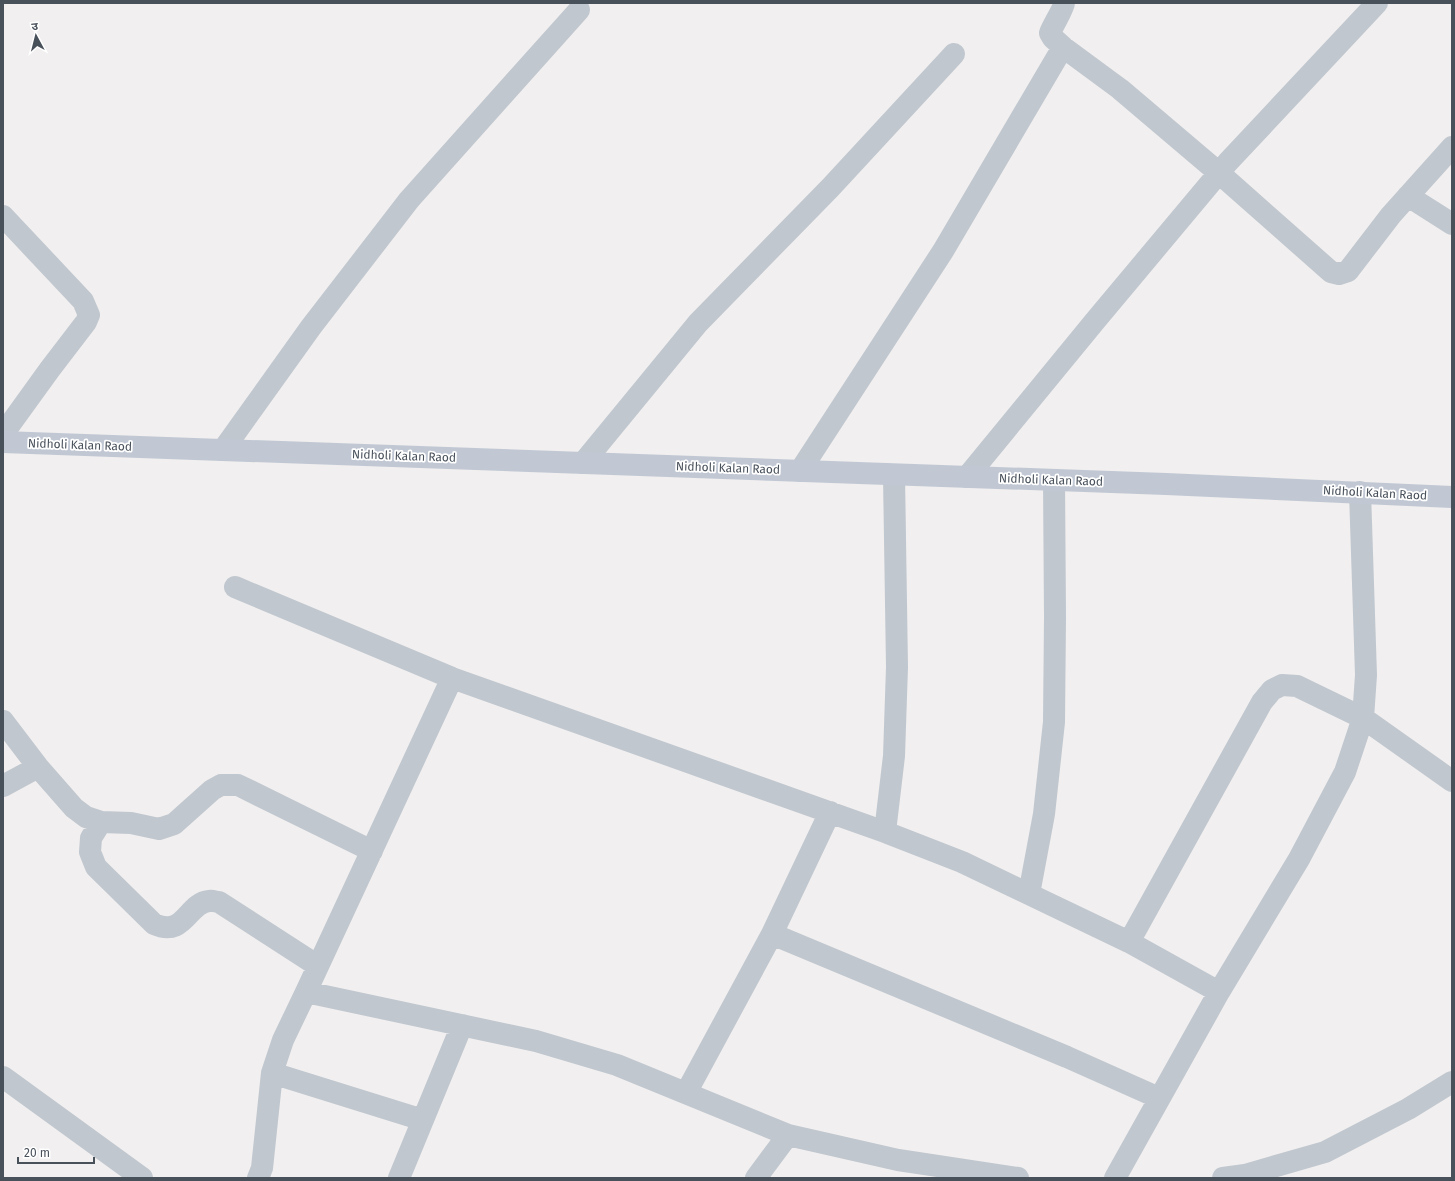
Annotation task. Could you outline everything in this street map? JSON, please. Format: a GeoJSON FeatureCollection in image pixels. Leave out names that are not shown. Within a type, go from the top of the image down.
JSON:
{"type":"FeatureCollection","features":[{"type":"Feature","properties":{"kind":"street"},"geometry":{"type":"LineString","coordinates":[[1064,3],[1064,6],[1054,22],[1050,33],[1053,38],[1120,89],[1219,173],[1331,272],[1338,274],[1348,271],[1391,215],[1452,147]]}},
{"type":"Feature","properties":{"kind":"street"},"geometry":{"type":"LineString","coordinates":[[967,477],[1219,173],[1377,3]]}},
{"type":"Feature","properties":{"kind":"street"},"geometry":{"type":"LineString","coordinates":[[223,450],[311,327],[409,200],[579,10]]}},
{"type":"Feature","properties":{"kind":"street"},"geometry":{"type":"LineString","coordinates":[[800,471],[943,250],[1063,47]]}},
{"type":"Feature","properties":{"kind":"street"},"geometry":{"type":"LineString","coordinates":[[583,463],[698,323],[830,188],[954,54]]}},
{"type":"Feature","properties":{"kind":"street"},"geometry":{"type":"LineString","coordinates":[[1408,196],[1452,224]]}},
{"type":"Feature","properties":{"kind":"street"},"geometry":{"type":"LineString","coordinates":[[3,216],[83,301],[89,315],[86,322],[3,434]]}},
{"type":"Feature","properties":{"kind":"street","name":"Nidholi Kalan Raod"},"geometry":{"type":"LineString","coordinates":[[3,442],[1452,496]]}},
{"type":"Feature","properties":{"kind":"street"},"geometry":{"type":"LineString","coordinates":[[884,832],[894,756],[897,667],[894,475]]}},
{"type":"Feature","properties":{"kind":"street"},"geometry":{"type":"LineString","coordinates":[[1029,894],[1044,814],[1054,722],[1054,480]]}},
{"type":"Feature","properties":{"kind":"street"},"geometry":{"type":"LineString","coordinates":[[1115,1178],[1219,992],[1299,859],[1344,772],[1363,718],[1366,675],[1360,492]]}},
{"type":"Feature","properties":{"kind":"street"},"geometry":{"type":"LineString","coordinates":[[235,587],[452,678],[830,812],[962,862],[1129,942],[1219,992]]}},
{"type":"Feature","properties":{"kind":"street"},"geometry":{"type":"LineString","coordinates":[[258,1178],[262,1168],[272,1073],[283,1040],[452,678]]}},
{"type":"Feature","properties":{"kind":"street"},"geometry":{"type":"LineString","coordinates":[[1129,942],[1262,702],[1272,690],[1282,685],[1297,686],[1363,718],[1452,781]]}},
{"type":"Feature","properties":{"kind":"street"},"geometry":{"type":"LineString","coordinates":[[3,721],[38,767],[74,808],[86,817],[101,822],[131,823],[159,829],[174,824],[212,790],[221,785],[238,785],[372,851]]}},
{"type":"Feature","properties":{"kind":"street"},"geometry":{"type":"LineString","coordinates":[[3,786],[38,767]]}},
{"type":"Feature","properties":{"kind":"street"},"geometry":{"type":"LineString","coordinates":[[686,1093],[772,934],[830,812]]}},
{"type":"Feature","properties":{"kind":"street"},"geometry":{"type":"LineString","coordinates":[[101,822],[92,838],[90,852],[96,867],[154,924],[163,928],[176,926],[201,904],[209,901],[218,902],[318,966]]}},
{"type":"Feature","properties":{"kind":"street"},"geometry":{"type":"LineString","coordinates":[[772,934],[1068,1057],[1159,1098]]}},
{"type":"Feature","properties":{"kind":"street"},"geometry":{"type":"LineString","coordinates":[[306,992],[536,1041],[617,1065],[788,1135],[898,1160],[1018,1178]]}},
{"type":"Feature","properties":{"kind":"street"},"geometry":{"type":"LineString","coordinates":[[399,1178],[462,1025]]}},
{"type":"Feature","properties":{"kind":"street"},"geometry":{"type":"LineString","coordinates":[[272,1073],[423,1120]]}},
{"type":"Feature","properties":{"kind":"street"},"geometry":{"type":"LineString","coordinates":[[3,1077],[142,1178]]}},
{"type":"Feature","properties":{"kind":"street"},"geometry":{"type":"LineString","coordinates":[[1223,1178],[1245,1176],[1325,1152],[1408,1109],[1452,1082]]}},
{"type":"Feature","properties":{"kind":"street"},"geometry":{"type":"LineString","coordinates":[[756,1178],[788,1135]]}}]}
